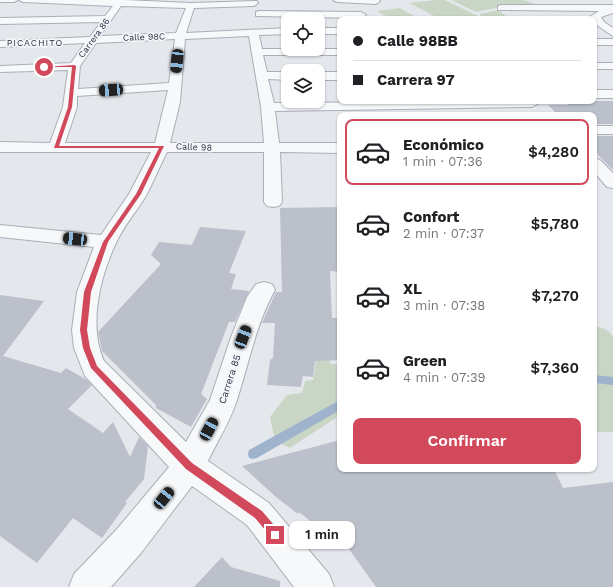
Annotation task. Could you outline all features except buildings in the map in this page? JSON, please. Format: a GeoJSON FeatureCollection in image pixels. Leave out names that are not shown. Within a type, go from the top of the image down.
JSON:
{"type":"FeatureCollection","features":[{"type":"Feature","properties":{"kind":"street"},"geometry":{"type":"LineString","coordinates":[[0,0],[14,0]]}},
{"type":"Feature","properties":{"kind":"street"},"geometry":{"type":"LineString","coordinates":[[23,0],[119,2],[191,6],[254,2],[259,14],[259,32],[256,52],[268,107],[272,149],[273,202]]}},
{"type":"Feature","properties":{"kind":"street"},"geometry":{"type":"LineString","coordinates":[[326,0],[376,1]]}},
{"type":"Feature","properties":{"kind":"street"},"geometry":{"type":"LineString","coordinates":[[606,0],[613,2]]}},
{"type":"Feature","properties":{"kind":"street"},"geometry":{"type":"LineString","coordinates":[[363,16],[362,12],[376,1]]}},
{"type":"Feature","properties":{"kind":"street","name":"Carrera 86"},"geometry":{"type":"LineString","coordinates":[[56,147],[70,107],[70,93],[74,66],[119,2]]}},
{"type":"Feature","properties":{"kind":"street"},"geometry":{"type":"LineString","coordinates":[[191,6],[180,36],[174,102],[162,146],[138,194],[106,242],[88,292],[84,330],[86,348],[94,368],[189,466],[258,514],[316,587]]}},
{"type":"Feature","properties":{"kind":"street"},"geometry":{"type":"LineString","coordinates":[[501,8],[613,9]]}},
{"type":"Feature","properties":{"kind":"street"},"geometry":{"type":"LineString","coordinates":[[596,16],[597,14],[613,9]]}},
{"type":"Feature","properties":{"kind":"street"},"geometry":{"type":"LineString","coordinates":[[259,14],[337,17]]}},
{"type":"Feature","properties":{"kind":"street"},"geometry":{"type":"LineString","coordinates":[[0,21],[108,19]]}},
{"type":"Feature","properties":{"kind":"street"},"geometry":{"type":"LineString","coordinates":[[598,24],[613,24]]}},
{"type":"Feature","properties":{"kind":"street"},"geometry":{"type":"LineString","coordinates":[[598,24],[613,33]]}},
{"type":"Feature","properties":{"kind":"street"},"geometry":{"type":"LineString","coordinates":[[325,31],[337,31]]}},
{"type":"Feature","properties":{"kind":"street","name":"Calle 98C"},"geometry":{"type":"LineString","coordinates":[[0,44],[281,32]]}},
{"type":"Feature","properties":{"kind":"street"},"geometry":{"type":"LineString","coordinates":[[597,42],[613,42]]}},
{"type":"Feature","properties":{"kind":"street"},"geometry":{"type":"LineString","coordinates":[[256,52],[337,52]]}},
{"type":"Feature","properties":{"kind":"street"},"geometry":{"type":"LineString","coordinates":[[0,69],[74,66]]}},
{"type":"Feature","properties":{"kind":"street"},"geometry":{"type":"LineString","coordinates":[[597,66],[613,66]]}},
{"type":"Feature","properties":{"kind":"street"},"geometry":{"type":"LineString","coordinates":[[261,75],[281,76]]}},
{"type":"Feature","properties":{"kind":"street"},"geometry":{"type":"LineString","coordinates":[[325,76],[337,76]]}},
{"type":"Feature","properties":{"kind":"street"},"geometry":{"type":"LineString","coordinates":[[70,93],[175,86]]}},
{"type":"Feature","properties":{"kind":"street"},"geometry":{"type":"LineString","coordinates":[[597,94],[613,94]]}},
{"type":"Feature","properties":{"kind":"street"},"geometry":{"type":"LineString","coordinates":[[268,107],[534,105]]}},
{"type":"Feature","properties":{"kind":"street"},"geometry":{"type":"LineString","coordinates":[[597,130],[613,130]]}},
{"type":"Feature","properties":{"kind":"street","name":"Calle 98"},"geometry":{"type":"LineString","coordinates":[[0,147],[162,146],[272,149],[337,148]]}},
{"type":"Feature","properties":{"kind":"street"},"geometry":{"type":"LineString","coordinates":[[597,166],[612,179]]}},
{"type":"Feature","properties":{"kind":"street"},"geometry":{"type":"LineString","coordinates":[[0,231],[106,242]]}},
{"type":"Feature","properties":{"kind":"street","name":"Carrera 85"},"geometry":{"type":"LineString","coordinates":[[87,587],[129,542],[189,466],[222,404],[243,337],[258,297],[264,290]]}},
{"type":"Feature","properties":{"kind":"green space"},"geometry":{"type":"Polygon","coordinates":[[[445,0],[478,16],[434,16],[409,3],[445,0]]]}},
{"type":"Feature","properties":{"kind":"green space"},"geometry":{"type":"Polygon","coordinates":[[[451,0],[523,0],[541,6],[500,7],[476,12],[451,0]]]}},
{"type":"Feature","properties":{"kind":"green space"},"geometry":{"type":"Polygon","coordinates":[[[400,8],[414,16],[386,16],[377,11],[400,8]]]}},
{"type":"Feature","properties":{"kind":"green space"},"geometry":{"type":"Polygon","coordinates":[[[498,10],[506,16],[481,16],[480,14],[498,10]]]}},
{"type":"Feature","properties":{"kind":"green space"},"geometry":{"type":"Polygon","coordinates":[[[597,326],[605,329],[613,337],[613,432],[597,432],[597,326]]]}},
{"type":"Feature","properties":{"kind":"green space"},"geometry":{"type":"Polygon","coordinates":[[[330,347],[330,364],[337,364],[337,417],[290,448],[275,441],[270,417],[287,395],[302,393],[305,381],[313,380],[318,348],[330,347]]]}},
{"type":"Feature","properties":{"kind":"waterway"},"geometry":{"type":"LineString","coordinates":[[597,379],[613,381]]}},
{"type":"Feature","properties":{"kind":"waterway"},"geometry":{"type":"LineString","coordinates":[[253,454],[337,407]]}},
{"type":"Feature","properties":{"kind":"district","name":"PICACHITO"},"geometry":{"type":"Point","coordinates":[35,43]}},
{"type":"Feature","properties":{"kind":"route"},"geometry":{"type":"LineString","coordinates":[[44,67],[74,66],[70,93],[70,107],[56,147],[162,146],[138,194],[106,242],[88,292],[84,330],[86,348],[94,368],[189,466],[258,514],[275,535]]}}]}
